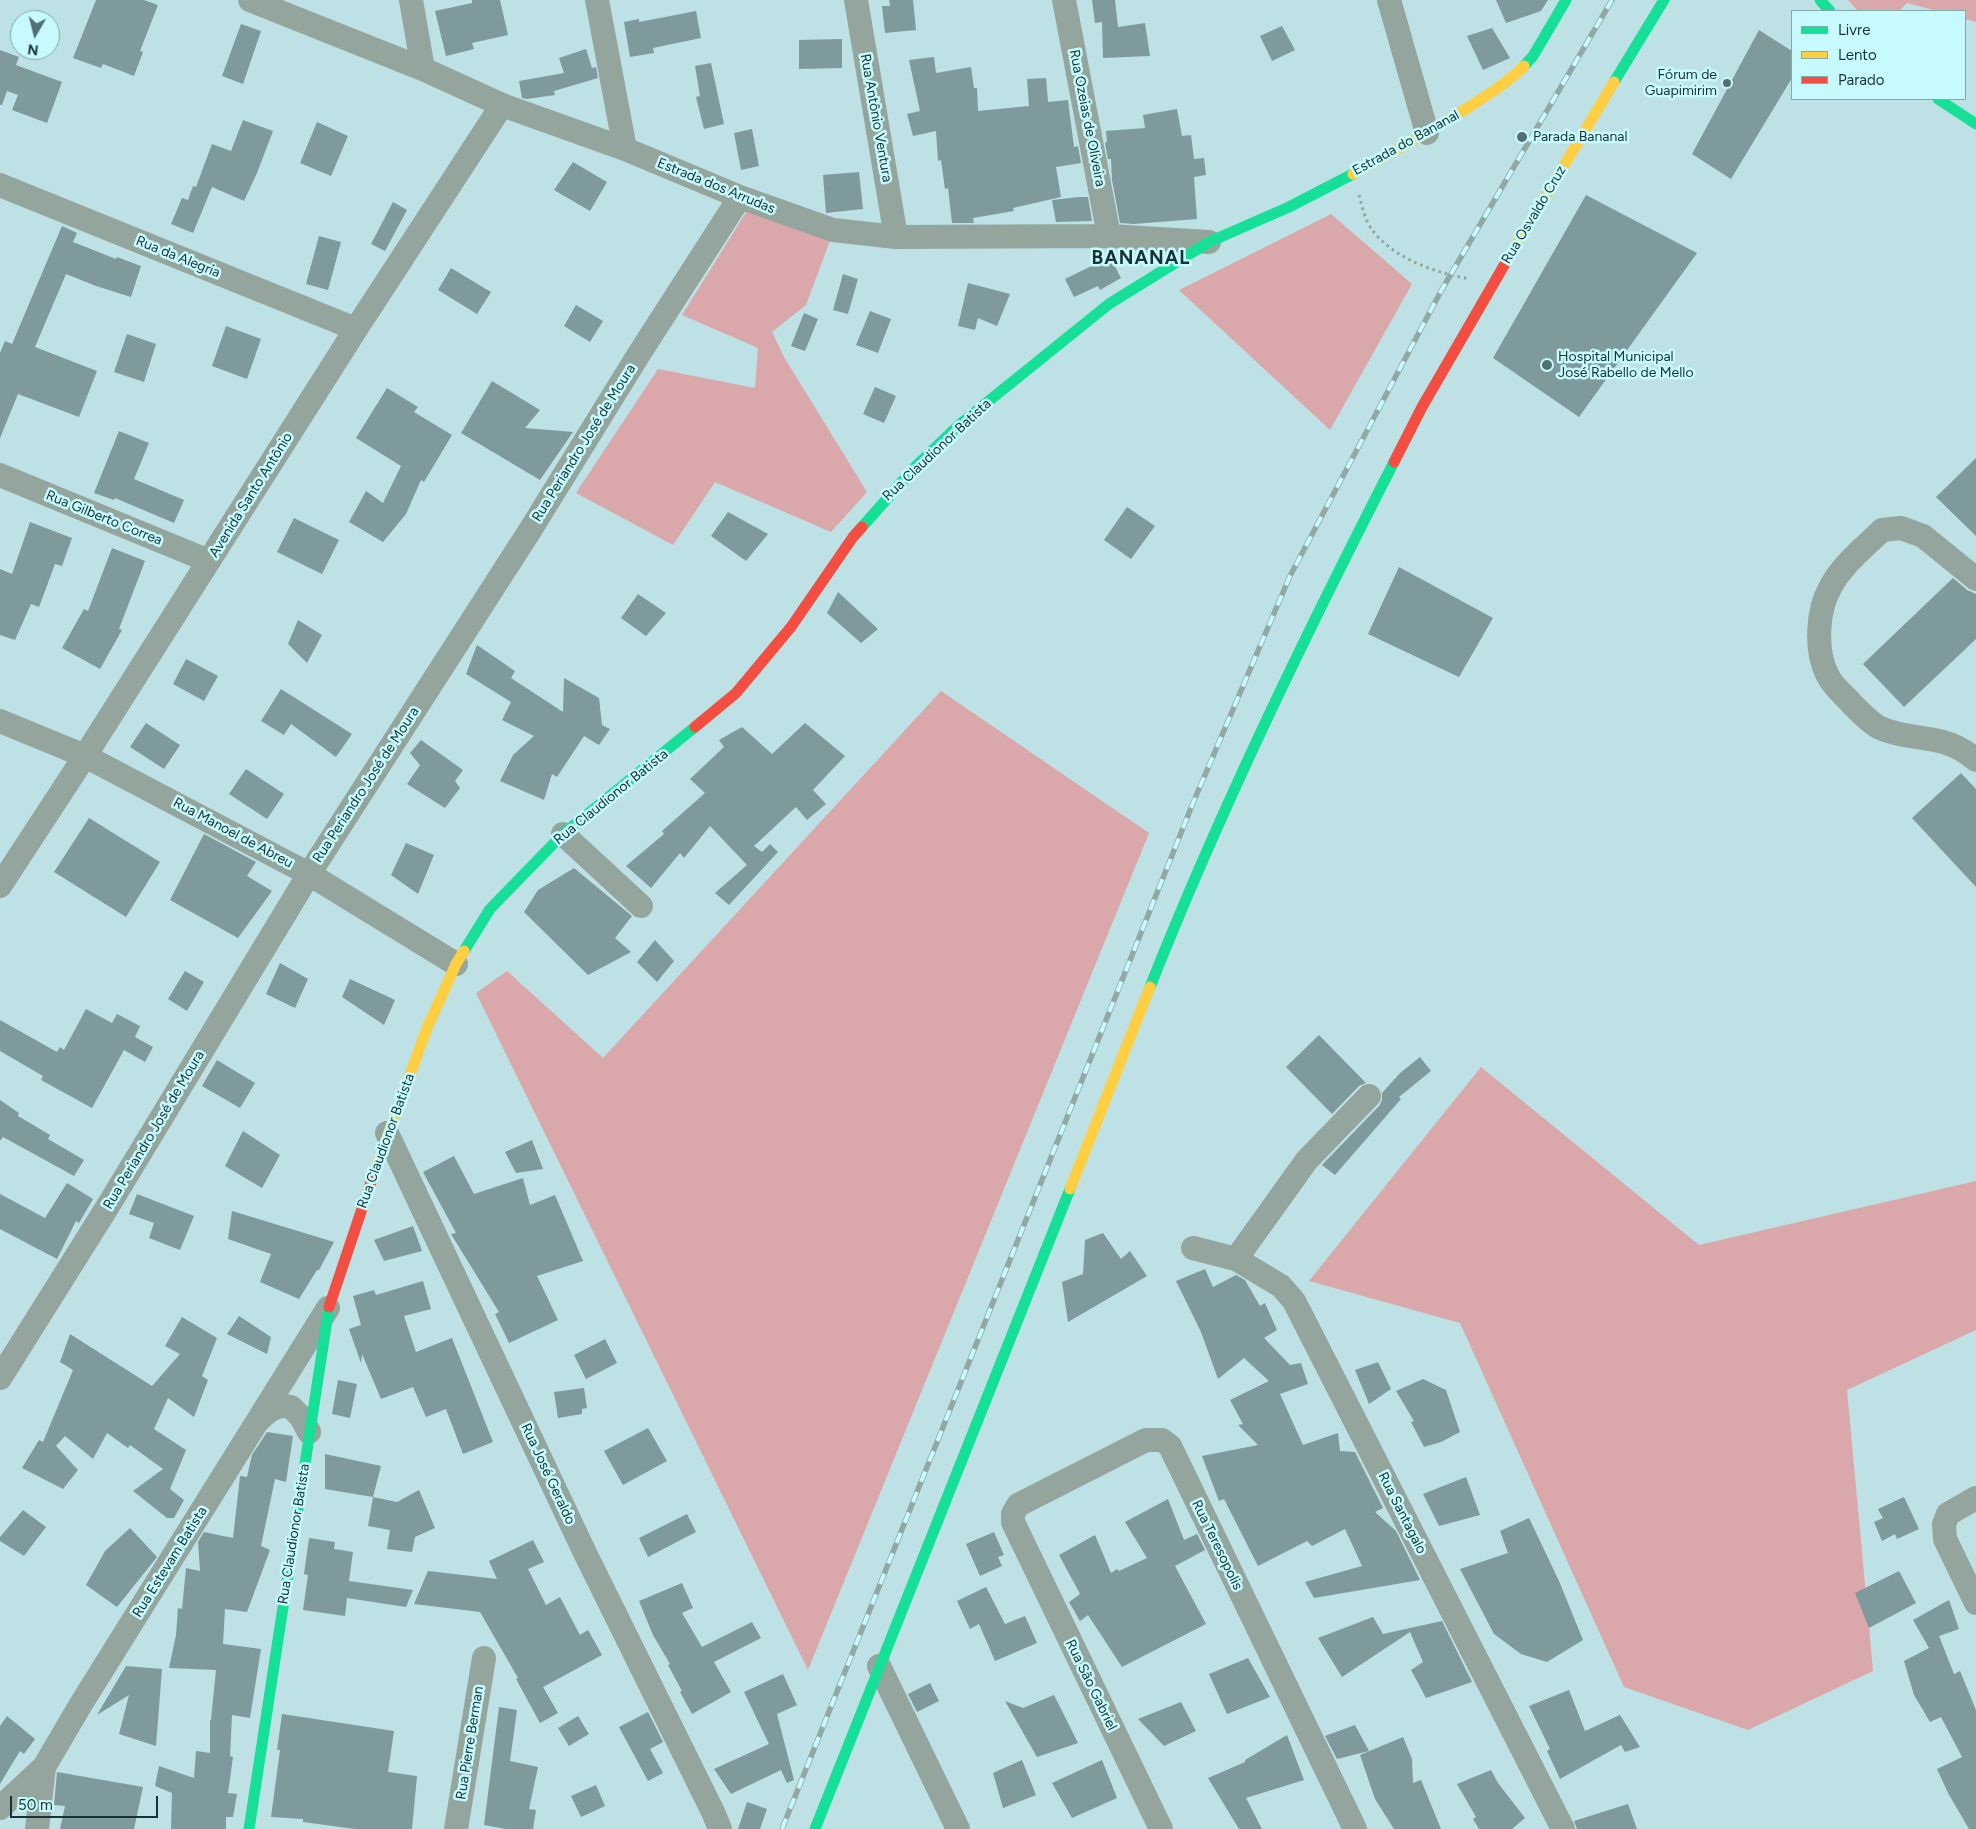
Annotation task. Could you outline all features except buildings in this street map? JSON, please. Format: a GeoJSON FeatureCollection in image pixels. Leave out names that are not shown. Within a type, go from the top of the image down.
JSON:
{"type":"FeatureCollection","features":[{"type":"Feature","properties":{"kind":"main road","name":"Estrada do Bananal"},"geometry":{"type":"LineString","coordinates":[[1209,242],[1289,207],[1352,174],[1427,133],[1491,94],[1514,76],[1533,56],[1566,0]]}},
{"type":"Feature","properties":{"kind":"main road","name":"Rua Osvaldo Cruz"},"geometry":{"type":"LineString","coordinates":[[815,1829],[1189,889],[1316,614],[1422,407],[1493,283],[1664,0]]}},
{"type":"Feature","properties":{"kind":"main road"},"geometry":{"type":"LineString","coordinates":[[1820,0],[1829,10]]}},
{"type":"Feature","properties":{"kind":"main road"},"geometry":{"type":"LineString","coordinates":[[1940,100],[1976,124]]}},
{"type":"Feature","properties":{"kind":"main road","name":"Rua Claudionor Batista"},"geometry":{"type":"LineString","coordinates":[[249,1829],[329,1306],[387,1133],[427,1028],[456,964],[490,909],[563,834],[736,693],[791,627],[831,566],[858,530],[916,466],[959,425],[1109,304],[1209,242]]}},
{"type":"Feature","properties":{"kind":"street","name":"Estrada dos Arrudas"},"geometry":{"type":"LineString","coordinates":[[250,0],[423,69],[502,105],[625,149],[740,197],[833,230],[896,236],[1109,236],[1209,242]]}},
{"type":"Feature","properties":{"kind":"street"},"geometry":{"type":"LineString","coordinates":[[410,0],[423,69]]}},
{"type":"Feature","properties":{"kind":"street"},"geometry":{"type":"LineString","coordinates":[[597,0],[625,149]]}},
{"type":"Feature","properties":{"kind":"street","name":"Rua Antônio Ventura"},"geometry":{"type":"LineString","coordinates":[[856,0],[896,236]]}},
{"type":"Feature","properties":{"kind":"street","name":"Rua Ozeias de Oliveira"},"geometry":{"type":"LineString","coordinates":[[1064,0],[1109,236]]}},
{"type":"Feature","properties":{"kind":"street"},"geometry":{"type":"LineString","coordinates":[[1389,0],[1427,133]]}},
{"type":"Feature","properties":{"kind":"street","name":"Avenida Santo Antônio"},"geometry":{"type":"LineString","coordinates":[[0,886],[85,756],[356,329],[502,105]]}},
{"type":"Feature","properties":{"kind":"street","name":"Rua da Alegria"},"geometry":{"type":"LineString","coordinates":[[0,185],[356,329]]}},
{"type":"Feature","properties":{"kind":"street","name":"Rua Periandro José de Moura"},"geometry":{"type":"LineString","coordinates":[[0,1378],[108,1206],[309,874],[740,197]]}},
{"type":"Feature","properties":{"kind":"street","name":"Rua Gilberto Correa"},"geometry":{"type":"LineString","coordinates":[[0,475],[209,561]]}},
{"type":"Feature","properties":{"kind":"street"},"geometry":{"type":"LineString","coordinates":[[1976,579],[1923,536],[1902,528],[1882,530],[1842,570],[1831,586],[1821,616],[1820,640],[1820,652],[1826,674],[1831,682],[1857,710],[1879,728],[1908,735],[1938,739],[1964,749],[1976,760]]}},
{"type":"Feature","properties":{"kind":"street","name":"Rua Manoel de Abreu"},"geometry":{"type":"LineString","coordinates":[[0,721],[85,756],[309,874],[456,964]]}},
{"type":"Feature","properties":{"kind":"street"},"geometry":{"type":"LineString","coordinates":[[563,834],[641,906]]}},
{"type":"Feature","properties":{"kind":"street"},"geometry":{"type":"LineString","coordinates":[[1236,1259],[1307,1160],[1370,1096]]}},
{"type":"Feature","properties":{"kind":"street","name":"Rua José Geraldo"},"geometry":{"type":"LineString","coordinates":[[387,1133],[585,1553],[717,1821]]}},
{"type":"Feature","properties":{"kind":"street","name":"Rua Santagalo"},"geometry":{"type":"LineString","coordinates":[[1194,1248],[1236,1259],[1281,1286],[1294,1300],[1563,1829]]}},
{"type":"Feature","properties":{"kind":"street","name":"Rua Estevam Batista"},"geometry":{"type":"LineString","coordinates":[[0,1808],[44,1767],[81,1704],[329,1306]]}},
{"type":"Feature","properties":{"kind":"street"},"geometry":{"type":"LineString","coordinates":[[257,1422],[270,1410],[284,1406],[291,1407],[301,1417],[309,1432]]}},
{"type":"Feature","properties":{"kind":"street","name":"Rua Teresopolis"},"geometry":{"type":"LineString","coordinates":[[1021,1540],[1013,1522],[1013,1514],[1018,1505],[1146,1440],[1162,1440],[1170,1446],[1355,1829]]}},
{"type":"Feature","properties":{"kind":"street"},"geometry":{"type":"LineString","coordinates":[[1976,1498],[1948,1514],[1944,1524],[1945,1539],[1976,1603]]}},
{"type":"Feature","properties":{"kind":"street","name":"Rua São Gabriel"},"geometry":{"type":"LineString","coordinates":[[1021,1540],[1161,1829]]}},
{"type":"Feature","properties":{"kind":"street","name":"Rua Pierre Berman"},"geometry":{"type":"LineString","coordinates":[[456,1829],[484,1658]]}},
{"type":"Feature","properties":{"kind":"street"},"geometry":{"type":"LineString","coordinates":[[879,1666],[958,1829]]}},
{"type":"Feature","properties":{"kind":"street"},"geometry":{"type":"LineString","coordinates":[[37,1829],[44,1767]]}},
{"type":"Feature","properties":{"kind":"path"},"geometry":{"type":"LineString","coordinates":[[1352,174],[1370,228],[1386,244],[1419,264],[1450,275],[1493,283]]}},
{"type":"Feature","properties":{"kind":"shaded area"},"geometry":{"type":"Polygon","coordinates":[[[1848,0],[1976,0],[1976,22],[1966,19],[1966,10],[1933,10],[1907,3],[1900,10],[1857,10],[1848,0]]]}},
{"type":"Feature","properties":{"kind":"shaded area"},"geometry":{"type":"Polygon","coordinates":[[[750,206],[831,238],[806,305],[772,332],[784,357],[867,492],[831,532],[715,482],[673,545],[576,493],[658,369],[755,388],[758,348],[682,315],[750,206]]]}},
{"type":"Feature","properties":{"kind":"shaded area"},"geometry":{"type":"Polygon","coordinates":[[[1331,214],[1412,284],[1330,430],[1179,290],[1331,214]]]}},
{"type":"Feature","properties":{"kind":"shaded area"},"geometry":{"type":"Polygon","coordinates":[[[941,691],[1149,833],[808,1670],[476,993],[507,971],[603,1058],[941,691]]]}},
{"type":"Feature","properties":{"kind":"shaded area"},"geometry":{"type":"Polygon","coordinates":[[[1481,1067],[1699,1245],[1976,1181],[1976,1330],[1847,1390],[1873,1671],[1748,1730],[1624,1687],[1460,1323],[1309,1281],[1481,1067]]]}},
{"type":"Feature","properties":{"kind":"railway"},"geometry":{"type":"LineString","coordinates":[[782,1829],[1193,803],[1290,576],[1441,291],[1612,0]]}},
{"type":"Feature","properties":{"kind":"traffic: fast"},"geometry":{"type":"LineString","coordinates":[[1524,66],[1533,56],[1566,0]]}},
{"type":"Feature","properties":{"kind":"traffic: fast"},"geometry":{"type":"LineString","coordinates":[[1614,82],[1664,0]]}},
{"type":"Feature","properties":{"kind":"traffic: fast"},"geometry":{"type":"LineString","coordinates":[[1820,0],[1829,10]]}},
{"type":"Feature","properties":{"kind":"traffic: fast"},"geometry":{"type":"LineString","coordinates":[[1940,100],[1976,124]]}},
{"type":"Feature","properties":{"kind":"traffic: fast"},"geometry":{"type":"LineString","coordinates":[[862,527],[916,466],[959,425],[1109,304],[1209,242],[1289,207],[1353,174]]}},
{"type":"Feature","properties":{"kind":"traffic: fast"},"geometry":{"type":"LineString","coordinates":[[1150,987],[1235,788],[1329,591],[1394,462]]}},
{"type":"Feature","properties":{"kind":"traffic: fast"},"geometry":{"type":"LineString","coordinates":[[464,951],[490,909],[563,834],[695,727]]}},
{"type":"Feature","properties":{"kind":"traffic: fast"},"geometry":{"type":"LineString","coordinates":[[815,1829],[1070,1189]]}},
{"type":"Feature","properties":{"kind":"traffic: fast"},"geometry":{"type":"LineString","coordinates":[[249,1829],[329,1307]]}},
{"type":"Feature","properties":{"kind":"traffic: slow"},"geometry":{"type":"LineString","coordinates":[[1353,174],[1474,104],[1524,66]]}},
{"type":"Feature","properties":{"kind":"traffic: slow"},"geometry":{"type":"LineString","coordinates":[[1506,262],[1614,82]]}},
{"type":"Feature","properties":{"kind":"traffic: slow"},"geometry":{"type":"LineString","coordinates":[[373,1176],[427,1028],[456,964],[464,951]]}},
{"type":"Feature","properties":{"kind":"traffic: slow"},"geometry":{"type":"LineString","coordinates":[[1070,1189],[1150,987]]}},
{"type":"Feature","properties":{"kind":"traffic: jam"},"geometry":{"type":"LineString","coordinates":[[1394,462],[1422,407],[1506,262]]}},
{"type":"Feature","properties":{"kind":"traffic: jam"},"geometry":{"type":"LineString","coordinates":[[695,727],[736,693],[791,627],[853,537],[862,527]]}},
{"type":"Feature","properties":{"kind":"traffic: jam"},"geometry":{"type":"LineString","coordinates":[[329,1307],[373,1176]]}},
{"type":"Feature","properties":{"kind":"place","name":"Fórum de Guapimirim"},"geometry":{"type":"Point","coordinates":[1727,83]}},
{"type":"Feature","properties":{"kind":"place","name":"Parada Bananal"},"geometry":{"type":"Point","coordinates":[1522,137]}},
{"type":"Feature","properties":{"kind":"place","name":"Hospital Municipal José Rabello de Mello"},"geometry":{"type":"Point","coordinates":[1547,365]}},
{"type":"Feature","properties":{"kind":"district","name":"BANANAL"},"geometry":{"type":"Point","coordinates":[1141,258]}}]}
